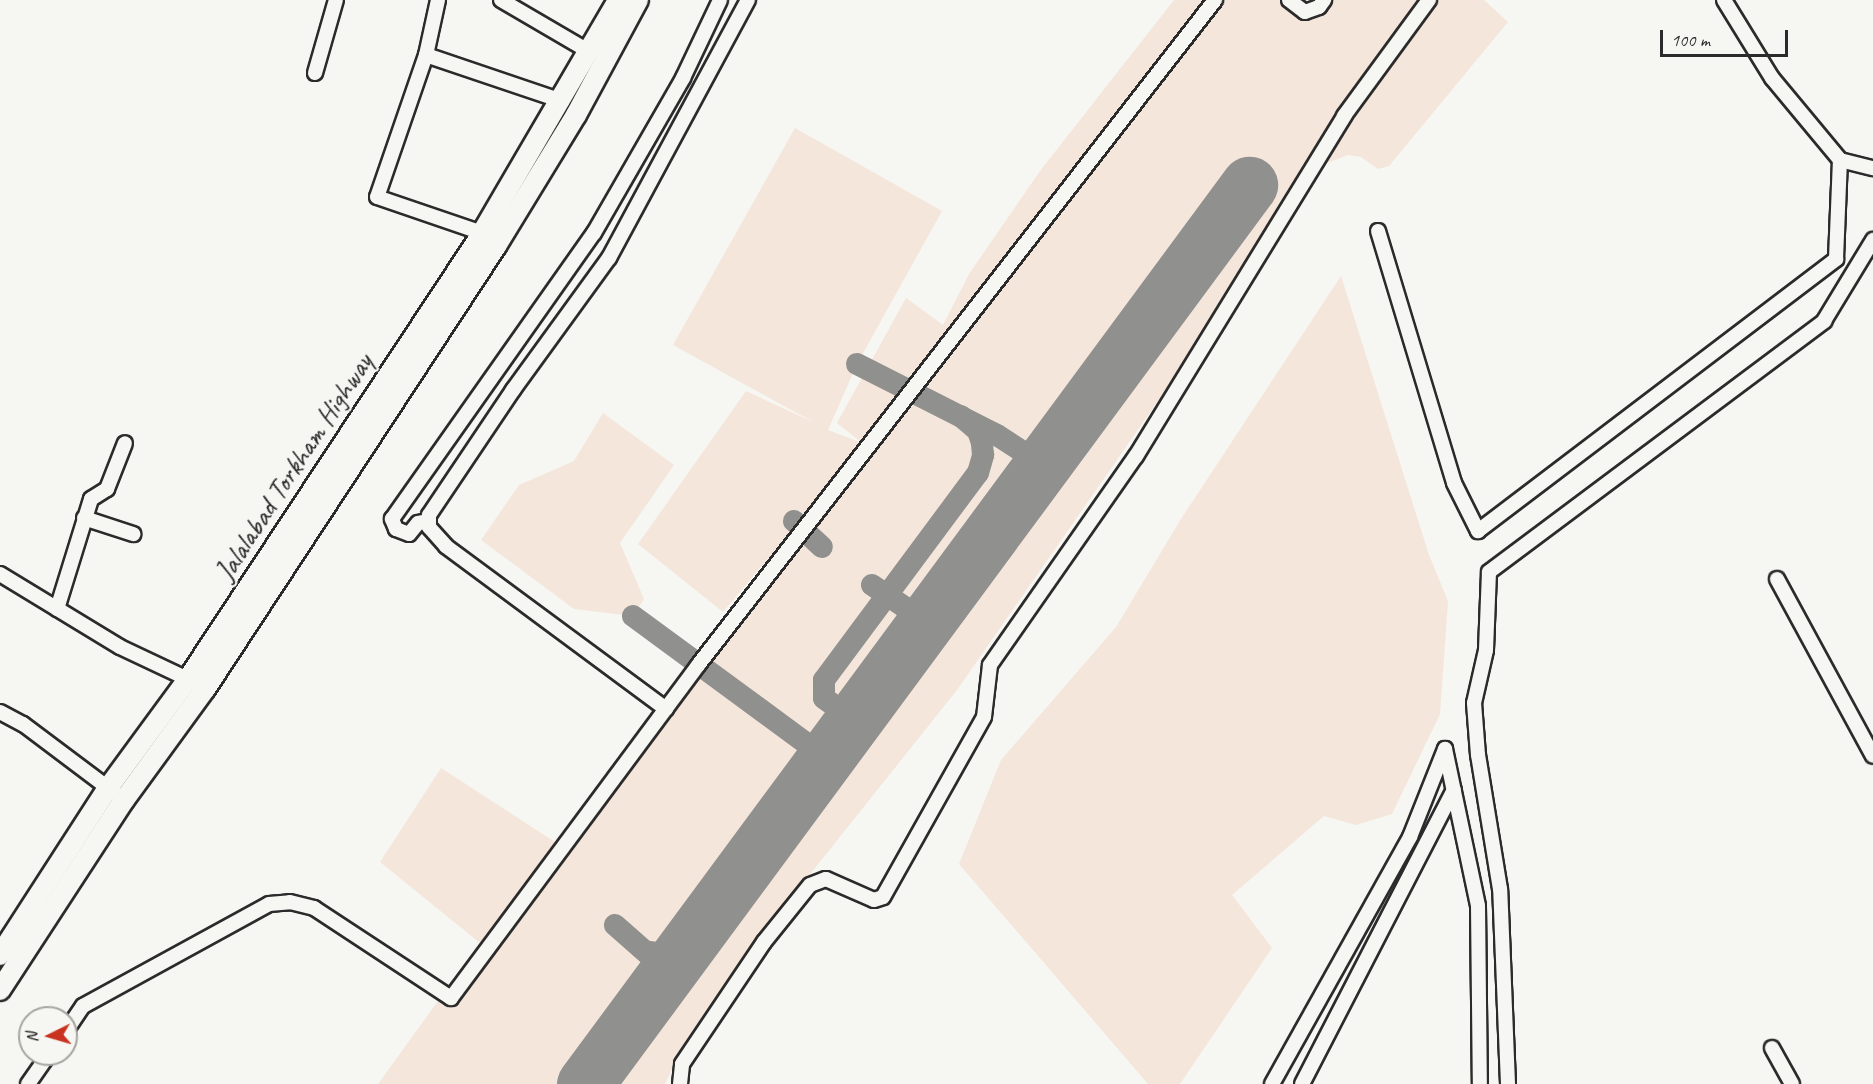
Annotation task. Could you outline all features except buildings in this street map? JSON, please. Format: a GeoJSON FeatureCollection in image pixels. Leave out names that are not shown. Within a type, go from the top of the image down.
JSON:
{"type":"FeatureCollection","features":[{"type":"Feature","properties":{"kind":"highway","name":"Jalalabad Torkham Highway"},"geometry":{"type":"LineString","coordinates":[[0,955],[108,788],[197,684],[483,232],[562,101],[618,0]]}},
{"type":"Feature","properties":{"kind":"highway"},"geometry":{"type":"LineString","coordinates":[[0,990],[197,684],[496,246],[576,115],[638,0]]}},
{"type":"Feature","properties":{"kind":"street"},"geometry":{"type":"LineString","coordinates":[[315,73],[336,0]]}},
{"type":"Feature","properties":{"kind":"street"},"geometry":{"type":"LineString","coordinates":[[438,0],[426,55],[377,197],[483,232]]}},
{"type":"Feature","properties":{"kind":"street"},"geometry":{"type":"LineString","coordinates":[[501,0],[590,51]]}},
{"type":"Feature","properties":{"kind":"street"},"geometry":{"type":"LineString","coordinates":[[429,521],[418,523],[409,534],[396,529],[392,519],[594,232],[683,78],[720,0]]}},
{"type":"Feature","properties":{"kind":"street"},"geometry":{"type":"LineString","coordinates":[[666,709],[446,546],[429,527],[429,521],[447,486],[609,258],[748,0]]}},
{"type":"Feature","properties":{"kind":"street"},"geometry":{"type":"LineString","coordinates":[[78,1013],[83,1006],[269,904],[290,902],[314,908],[451,998],[666,709],[1215,0]]}},
{"type":"Feature","properties":{"kind":"street"},"geometry":{"type":"LineString","coordinates":[[1289,0],[1305,12],[1319,7],[1324,0]]}},
{"type":"Feature","properties":{"kind":"street"},"geometry":{"type":"LineString","coordinates":[[680,1084],[682,1064],[764,942],[810,885],[826,879],[874,900],[882,897],[984,717],[990,665],[1136,456],[1344,116],[1430,0]]}},
{"type":"Feature","properties":{"kind":"street"},"geometry":{"type":"LineString","coordinates":[[1724,0],[1772,78],[1840,160],[1873,168]]}},
{"type":"Feature","properties":{"kind":"street"},"geometry":{"type":"LineString","coordinates":[[426,55],[562,101]]}},
{"type":"Feature","properties":{"kind":"street"},"geometry":{"type":"LineString","coordinates":[[1378,231],[1454,483],[1478,531],[1836,259],[1840,160]]}},
{"type":"Feature","properties":{"kind":"street"},"geometry":{"type":"LineString","coordinates":[[1508,1084],[1500,889],[1478,755],[1474,703],[1486,650],[1489,572],[1824,321],[1873,240]]}},
{"type":"Feature","properties":{"kind":"street"},"geometry":{"type":"LineString","coordinates":[[57,609],[91,499],[107,489],[125,443]]}},
{"type":"Feature","properties":{"kind":"street"},"geometry":{"type":"LineString","coordinates":[[84,518],[133,534]]}},
{"type":"Feature","properties":{"kind":"street"},"geometry":{"type":"LineString","coordinates":[[0,574],[120,647],[197,684]]}},
{"type":"Feature","properties":{"kind":"street"},"geometry":{"type":"LineString","coordinates":[[1777,579],[1873,756]]}},
{"type":"Feature","properties":{"kind":"street"},"geometry":{"type":"LineString","coordinates":[[0,712],[23,724],[124,800]]}},
{"type":"Feature","properties":{"kind":"street"},"geometry":{"type":"LineString","coordinates":[[1272,1084],[1410,837],[1445,749],[1479,906],[1480,1084]]}},
{"type":"Feature","properties":{"kind":"street"},"geometry":{"type":"LineString","coordinates":[[1302,1084],[1454,790]]}},
{"type":"Feature","properties":{"kind":"street"},"geometry":{"type":"LineString","coordinates":[[1772,1048],[1792,1084]]}},
{"type":"Feature","properties":{"kind":"street"},"geometry":{"type":"LineString","coordinates":[[28,1084],[41,1066]]}},
{"type":"Feature","properties":{"kind":"shaded area"},"geometry":{"type":"Polygon","coordinates":[[[1174,0],[1295,0],[1305,4],[1317,0],[1484,0],[1508,22],[1389,166],[1378,169],[1361,157],[1348,155],[1322,165],[957,690],[744,957],[687,1038],[665,1084],[378,1084],[480,943],[380,862],[441,768],[558,844],[846,466],[723,612],[638,544],[746,391],[815,423],[673,345],[795,128],[942,211],[857,364],[828,430],[862,443],[837,423],[906,298],[943,325],[969,274],[1040,171],[1174,0]]]}},
{"type":"Feature","properties":{"kind":"shaded area"},"geometry":{"type":"Polygon","coordinates":[[[1341,276],[1429,555],[1448,601],[1440,714],[1392,814],[1356,825],[1324,816],[1232,895],[1272,948],[1180,1084],[1148,1084],[959,864],[1001,760],[1116,627],[1181,519],[1341,276]]]}},
{"type":"Feature","properties":{"kind":"shaded area"},"geometry":{"type":"Polygon","coordinates":[[[603,413],[674,465],[620,543],[644,599],[633,616],[574,609],[481,540],[519,485],[574,461],[603,413]]]}},
{"type":"Feature","properties":{"kind":"taxiway"},"geometry":{"type":"LineString","coordinates":[[857,364],[997,435],[1034,459],[1037,473]]}},
{"type":"Feature","properties":{"kind":"taxiway"},"geometry":{"type":"LineString","coordinates":[[854,720],[824,698],[824,680],[978,473],[983,455],[982,443],[978,431],[961,416]]}},
{"type":"Feature","properties":{"kind":"taxiway"},"geometry":{"type":"LineString","coordinates":[[1031,456],[1041,458],[1055,450]]}},
{"type":"Feature","properties":{"kind":"taxiway"},"geometry":{"type":"LineString","coordinates":[[794,521],[822,547]]}},
{"type":"Feature","properties":{"kind":"taxiway"},"geometry":{"type":"LineString","coordinates":[[872,585],[918,616],[920,632]]}},
{"type":"Feature","properties":{"kind":"taxiway"},"geometry":{"type":"LineString","coordinates":[[918,616],[930,614],[940,604]]}},
{"type":"Feature","properties":{"kind":"taxiway"},"geometry":{"type":"LineString","coordinates":[[633,616],[813,748],[819,759],[813,776]]}},
{"type":"Feature","properties":{"kind":"taxiway"},"geometry":{"type":"LineString","coordinates":[[813,748],[826,752],[839,742]]}},
{"type":"Feature","properties":{"kind":"taxiway"},"geometry":{"type":"LineString","coordinates":[[615,925],[657,962],[659,973],[650,997]]}},
{"type":"Feature","properties":{"kind":"taxiway"},"geometry":{"type":"LineString","coordinates":[[651,952],[671,955],[700,928]]}},
{"type":"Feature","properties":{"kind":"runway"},"geometry":{"type":"LineString","coordinates":[[585,1084],[1249,185]]}}]}
